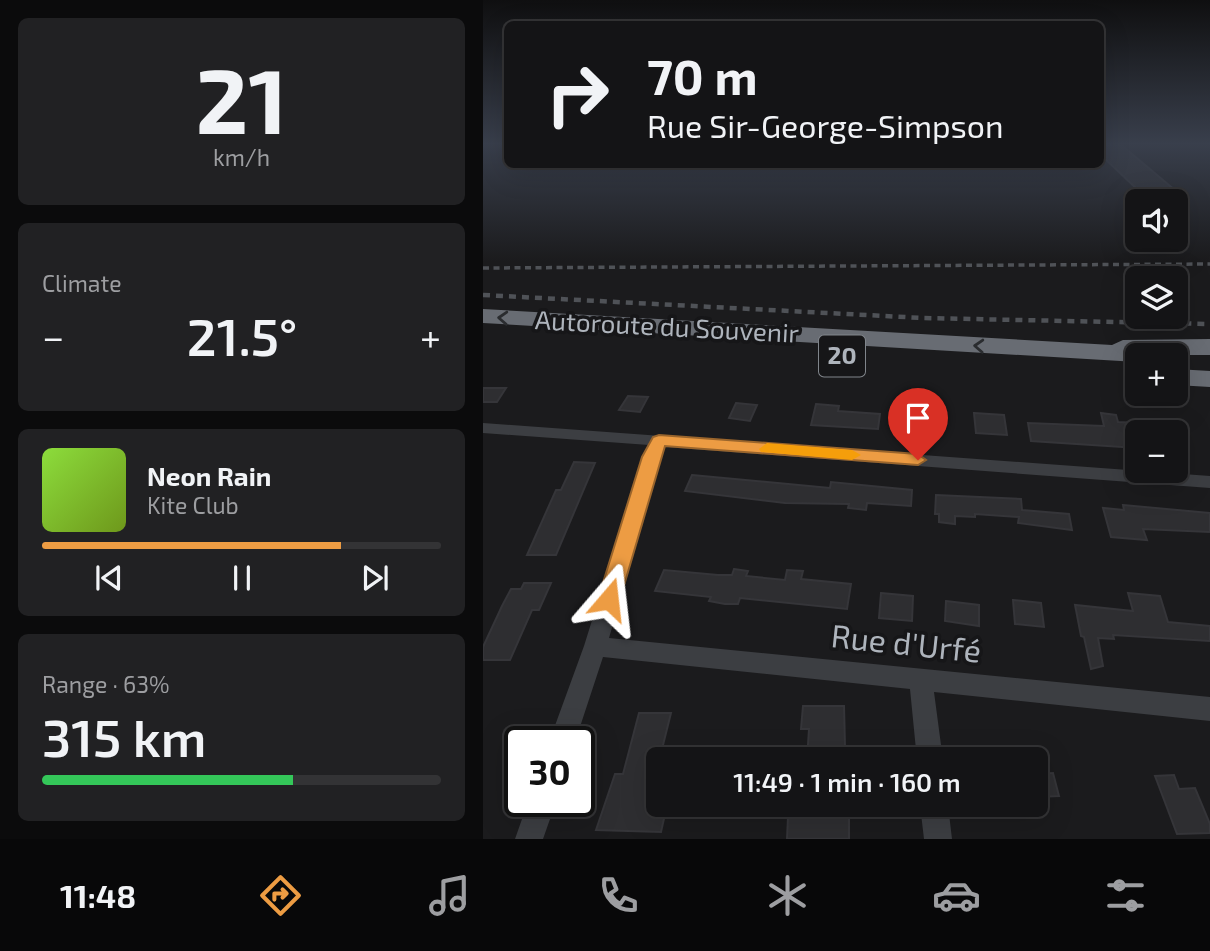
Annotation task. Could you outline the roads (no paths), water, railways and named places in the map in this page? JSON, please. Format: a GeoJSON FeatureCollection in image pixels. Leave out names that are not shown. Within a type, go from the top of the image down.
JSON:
{"type":"FeatureCollection","features":[{"type":"Feature","properties":{"kind":"highway","name":"Autoroute du Souvenir"},"geometry":{"type":"LineString","coordinates":[[483,316],[1125,354]]}},
{"type":"Feature","properties":{"kind":"highway","name":"Autoroute du Souvenir"},"geometry":{"type":"LineString","coordinates":[[483,334],[1125,373]]}},
{"type":"Feature","properties":{"kind":"highway"},"geometry":{"type":"LineString","coordinates":[[1047,349],[1210,347]]}},
{"type":"Feature","properties":{"kind":"highway"},"geometry":{"type":"LineString","coordinates":[[1188,358],[1210,359]]}},
{"type":"Feature","properties":{"kind":"highway"},"geometry":{"type":"LineString","coordinates":[[1188,378],[1210,379]]}},
{"type":"Feature","properties":{"kind":"street"},"geometry":{"type":"LineString","coordinates":[[483,428],[1210,482]]}},
{"type":"Feature","properties":{"kind":"street"},"geometry":{"type":"LineString","coordinates":[[568,726],[595,646],[651,457],[659,440]]}},
{"type":"Feature","properties":{"kind":"street","name":"Rue d'Urfé"},"geometry":{"type":"LineString","coordinates":[[595,646],[1210,709]]}},
{"type":"Feature","properties":{"kind":"street"},"geometry":{"type":"LineString","coordinates":[[921,680],[929,747]]}},
{"type":"Feature","properties":{"kind":"street"},"geometry":{"type":"LineString","coordinates":[[529,839],[537,817]]}},
{"type":"Feature","properties":{"kind":"street"},"geometry":{"type":"LineString","coordinates":[[935,817],[937,839]]}},
{"type":"Feature","properties":{"kind":"railway"},"geometry":{"type":"LineString","coordinates":[[483,268],[1210,264]]}},
{"type":"Feature","properties":{"kind":"railway"},"geometry":{"type":"LineString","coordinates":[[483,295],[923,318],[1210,324]]}}]}
